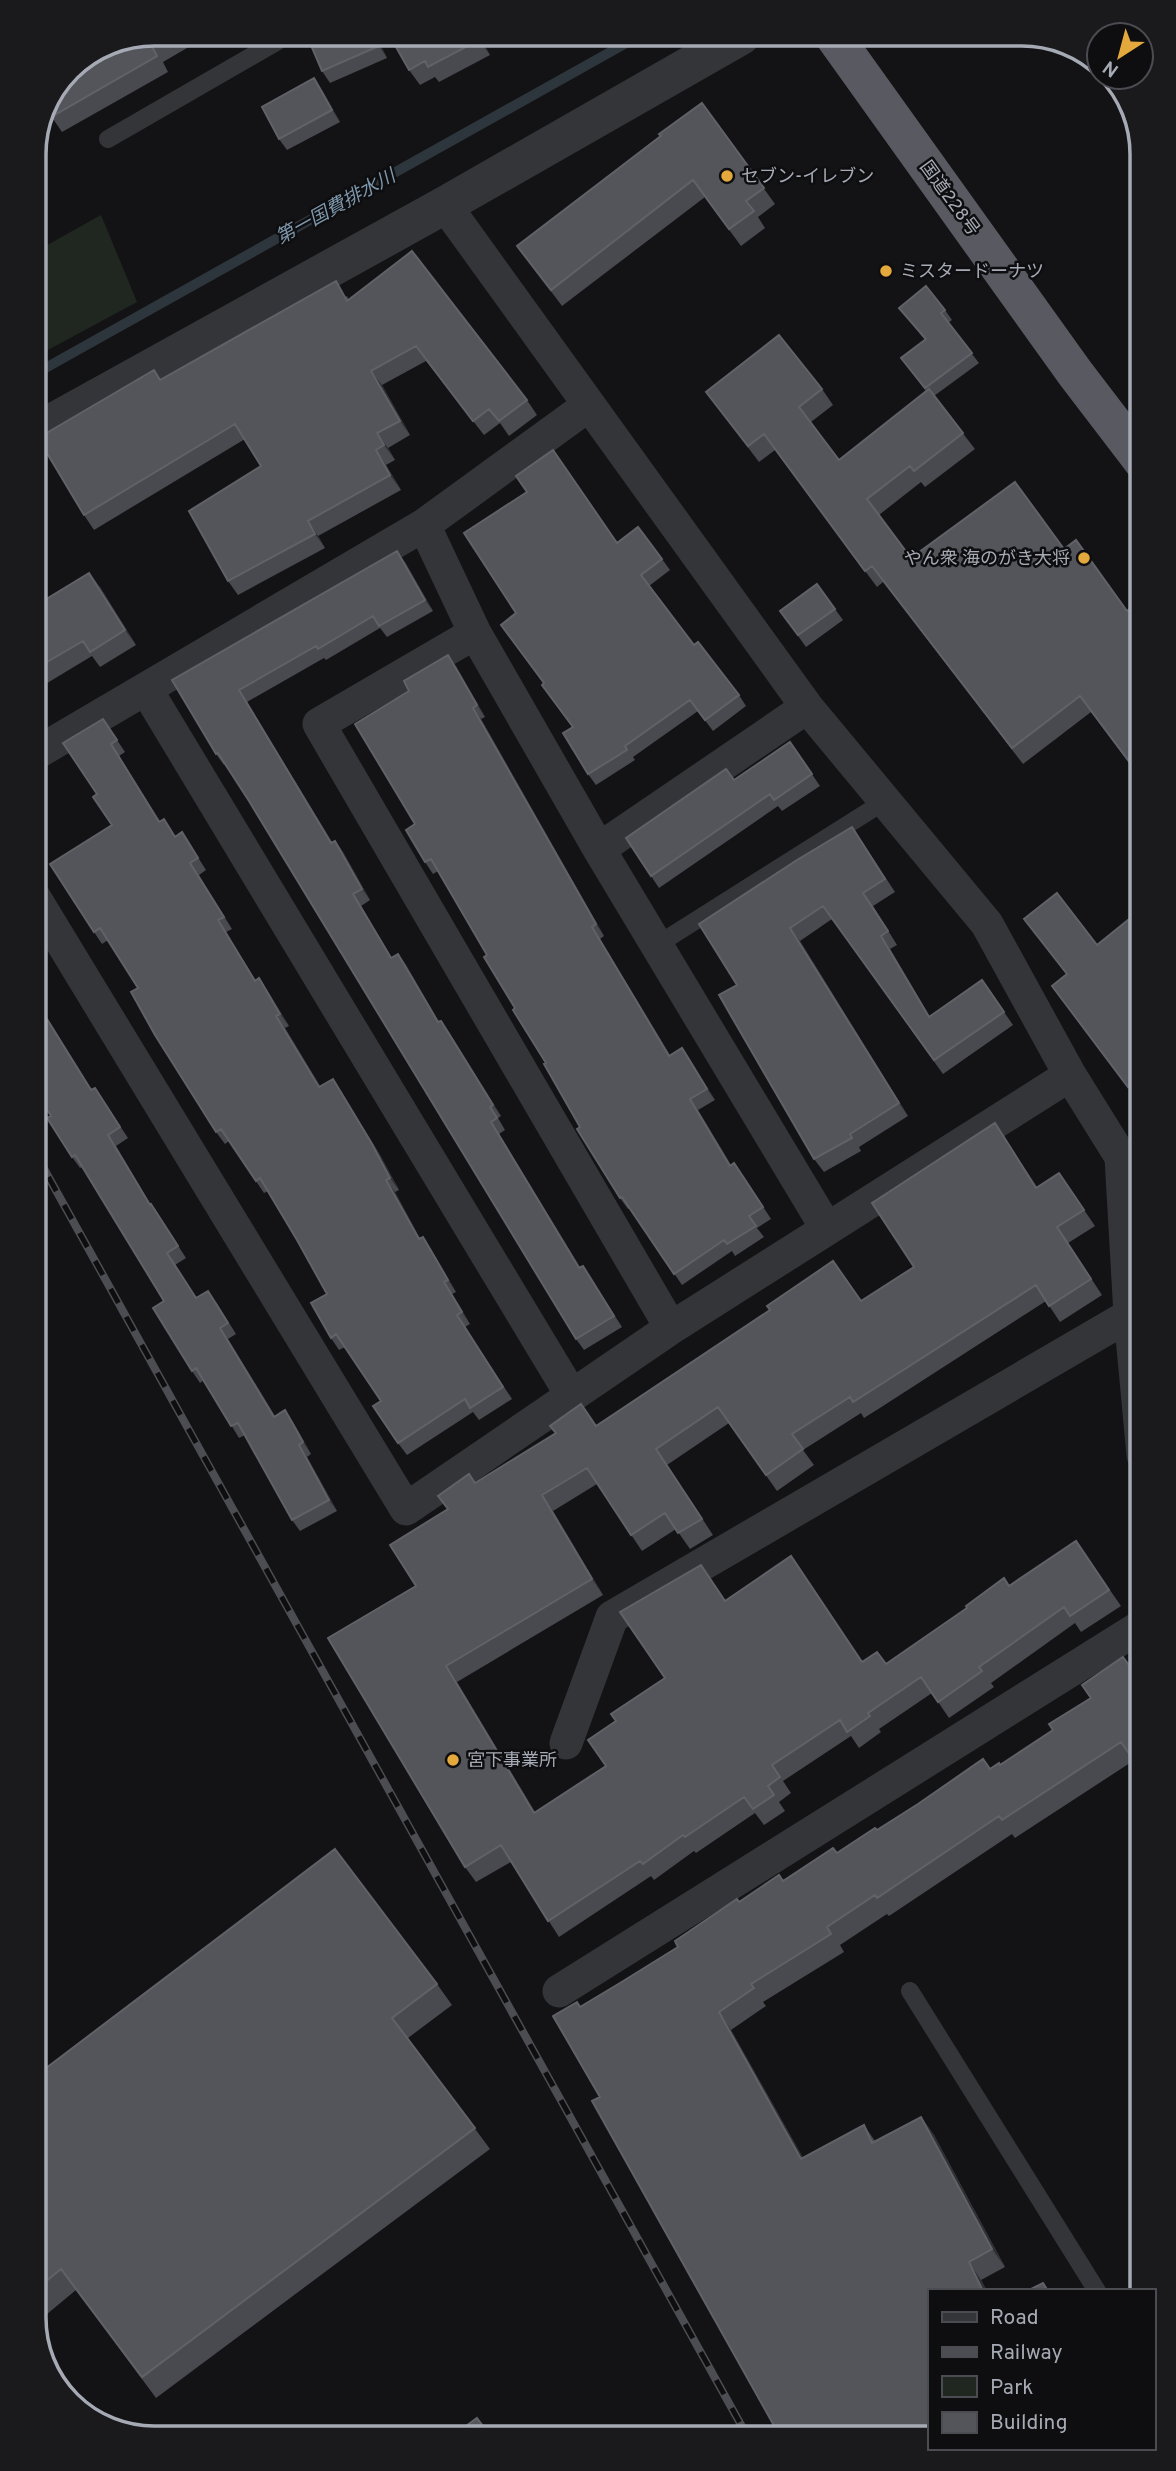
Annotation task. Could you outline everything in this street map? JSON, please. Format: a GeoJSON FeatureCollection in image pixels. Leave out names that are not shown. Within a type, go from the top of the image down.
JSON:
{"type":"FeatureCollection","features":[{"type":"Feature","properties":{"kind":"highway","name":"国道228号"},"geometry":{"type":"LineString","coordinates":[[840,46],[1130,446]]}},
{"type":"Feature","properties":{"kind":"street"},"geometry":{"type":"LineString","coordinates":[[46,426],[445,205],[725,46]]}},
{"type":"Feature","properties":{"kind":"street"},"geometry":{"type":"LineString","coordinates":[[445,205],[807,707],[987,925],[1070,1075],[1130,1146]]}},
{"type":"Feature","properties":{"kind":"street"},"geometry":{"type":"LineString","coordinates":[[46,747],[424,525],[589,405]]}},
{"type":"Feature","properties":{"kind":"street"},"geometry":{"type":"LineString","coordinates":[[424,525],[474,633],[827,1228]]}},
{"type":"Feature","properties":{"kind":"street"},"geometry":{"type":"LineString","coordinates":[[474,633],[319,724],[671,1328]]}},
{"type":"Feature","properties":{"kind":"street"},"geometry":{"type":"LineString","coordinates":[[146,689],[572,1396]]}},
{"type":"Feature","properties":{"kind":"street"},"geometry":{"type":"LineString","coordinates":[[600,849],[807,707]]}},
{"type":"Feature","properties":{"kind":"street"},"geometry":{"type":"LineString","coordinates":[[46,916],[406,1509],[671,1328],[1070,1075]]}},
{"type":"Feature","properties":{"kind":"street"},"geometry":{"type":"LineString","coordinates":[[566,1743],[611,1617],[1130,1315]]}},
{"type":"Feature","properties":{"kind":"street"},"geometry":{"type":"LineString","coordinates":[[559,1992],[1130,1633]]}},
{"type":"Feature","properties":{"kind":"lane"},"geometry":{"type":"LineString","coordinates":[[108,139],[269,46]]}},
{"type":"Feature","properties":{"kind":"lane"},"geometry":{"type":"LineString","coordinates":[[657,945],[885,801]]}},
{"type":"Feature","properties":{"kind":"lane"},"geometry":{"type":"LineString","coordinates":[[910,1991],[1096,2289]]}},
{"type":"Feature","properties":{"kind":"green space"},"geometry":{"type":"Polygon","coordinates":[[[101,215],[137,302],[46,351],[46,246],[101,215]]]}},
{"type":"Feature","properties":{"kind":"building"},"geometry":{"type":"Polygon","coordinates":[[[152,46],[157,56],[53,116],[68,88],[82,72],[100,60],[119,51],[152,46]]]}},
{"type":"Feature","properties":{"kind":"building"},"geometry":{"type":"Polygon","coordinates":[[[311,46],[379,46],[322,71],[311,46]]]}},
{"type":"Feature","properties":{"kind":"building"},"geometry":{"type":"Polygon","coordinates":[[[395,46],[468,46],[428,67],[425,61],[409,70],[395,46]]]}},
{"type":"Feature","properties":{"kind":"building"},"geometry":{"type":"Polygon","coordinates":[[[314,78],[332,110],[279,139],[262,107],[314,78]]]}},
{"type":"Feature","properties":{"kind":"building"},"geometry":{"type":"Polygon","coordinates":[[[702,103],[764,188],[746,201],[754,211],[729,229],[693,180],[551,290],[517,246],[702,103]]]}},
{"type":"Feature","properties":{"kind":"building"},"geometry":{"type":"Polygon","coordinates":[[[412,251],[527,400],[499,421],[489,409],[473,421],[416,346],[371,371],[400,421],[377,433],[384,445],[376,450],[390,475],[308,521],[315,534],[228,581],[189,511],[261,466],[235,424],[84,515],[46,451],[46,433],[154,370],[160,380],[336,281],[347,301],[412,251]]]}},
{"type":"Feature","properties":{"kind":"building"},"geometry":{"type":"Polygon","coordinates":[[[926,286],[945,310],[941,313],[972,353],[925,388],[901,358],[926,339],[899,308],[926,286]]]}},
{"type":"Feature","properties":{"kind":"building"},"geometry":{"type":"Polygon","coordinates":[[[779,335],[822,389],[799,407],[839,460],[929,389],[963,433],[914,471],[910,466],[867,499],[911,558],[1015,482],[1064,549],[1076,540],[1127,611],[1130,609],[1130,763],[1080,696],[1012,748],[872,566],[865,571],[764,434],[748,446],[706,392],[779,335]]]}},
{"type":"Feature","properties":{"kind":"building"},"geometry":{"type":"Polygon","coordinates":[[[553,450],[617,543],[638,527],[662,559],[641,575],[694,645],[698,642],[739,695],[705,720],[690,700],[625,746],[627,750],[588,774],[563,733],[573,727],[501,625],[516,613],[464,533],[527,492],[516,476],[553,450]]]}},
{"type":"Feature","properties":{"kind":"building"},"geometry":{"type":"Polygon","coordinates":[[[397,551],[425,600],[379,626],[373,616],[318,649],[316,646],[239,690],[331,843],[335,841],[362,889],[353,894],[391,958],[398,954],[438,1022],[441,1021],[493,1105],[490,1107],[497,1118],[491,1122],[579,1268],[583,1266],[614,1316],[576,1339],[249,801],[218,753],[216,754],[172,680],[397,551]]]}},
{"type":"Feature","properties":{"kind":"building"},"geometry":{"type":"Polygon","coordinates":[[[89,573],[125,630],[90,652],[83,641],[46,662],[46,599],[89,573]]]}},
{"type":"Feature","properties":{"kind":"building"},"geometry":{"type":"Polygon","coordinates":[[[817,584],[835,609],[798,635],[780,611],[817,584]]]}},
{"type":"Feature","properties":{"kind":"building"},"geometry":{"type":"Polygon","coordinates":[[[448,655],[477,705],[473,708],[596,924],[592,927],[669,1056],[682,1048],[707,1089],[690,1099],[730,1166],[734,1163],[763,1207],[749,1216],[756,1226],[727,1244],[724,1240],[674,1274],[622,1197],[620,1198],[577,1129],[580,1127],[544,1064],[546,1063],[484,957],[487,955],[431,859],[425,862],[406,830],[415,824],[355,724],[409,691],[404,681],[448,655]]]}},
{"type":"Feature","properties":{"kind":"building"},"geometry":{"type":"Polygon","coordinates":[[[103,719],[117,740],[111,744],[159,822],[164,819],[175,837],[182,832],[198,858],[190,863],[224,917],[218,920],[255,981],[259,978],[280,1014],[276,1016],[319,1087],[333,1079],[372,1144],[390,1178],[386,1180],[419,1239],[423,1237],[448,1280],[444,1282],[462,1312],[457,1315],[503,1387],[470,1408],[465,1399],[398,1443],[373,1406],[381,1401],[336,1334],[331,1338],[311,1303],[327,1294],[260,1178],[256,1181],[221,1129],[216,1132],[131,992],[138,988],[100,928],[94,932],[50,864],[112,825],[93,797],[97,794],[63,743],[103,719]]]}},
{"type":"Feature","properties":{"kind":"building"},"geometry":{"type":"Polygon","coordinates":[[[790,742],[812,774],[774,800],[770,794],[651,876],[626,838],[726,769],[734,780],[790,742]]]}},
{"type":"Feature","properties":{"kind":"building"},"geometry":{"type":"Polygon","coordinates":[[[852,827],[885,879],[863,893],[888,931],[881,936],[929,1017],[982,980],[1004,1012],[934,1060],[823,906],[790,928],[899,1103],[850,1134],[852,1138],[814,1159],[719,995],[737,985],[699,924],[852,827]]]}},
{"type":"Feature","properties":{"kind":"building"},"geometry":{"type":"Polygon","coordinates":[[[1057,893],[1097,945],[1130,918],[1128,1087],[1052,986],[1067,974],[1024,919],[1057,893]]]}},
{"type":"Feature","properties":{"kind":"building"},"geometry":{"type":"Polygon","coordinates":[[[46,1018],[91,1090],[95,1088],[120,1127],[108,1135],[178,1246],[167,1253],[196,1298],[208,1291],[228,1323],[220,1328],[274,1417],[285,1410],[303,1442],[299,1445],[329,1500],[292,1520],[238,1423],[231,1426],[196,1368],[192,1371],[153,1308],[164,1301],[75,1155],[72,1157],[47,1118],[51,1116],[46,1108],[46,1018]]]}},
{"type":"Feature","properties":{"kind":"building"},"geometry":{"type":"Polygon","coordinates":[[[995,1123],[1036,1188],[1059,1173],[1084,1210],[1057,1227],[1091,1279],[1049,1306],[1036,1285],[853,1402],[850,1397],[792,1434],[803,1449],[766,1475],[718,1407],[656,1449],[702,1519],[678,1533],[665,1513],[631,1535],[587,1468],[542,1495],[592,1579],[446,1666],[534,1813],[606,1766],[588,1740],[616,1721],[611,1714],[665,1678],[620,1612],[701,1565],[725,1601],[791,1556],[862,1662],[877,1652],[886,1664],[967,1608],[966,1606],[1004,1578],[1009,1586],[1076,1541],[1109,1590],[1070,1616],[1064,1607],[979,1667],[982,1671],[938,1702],[921,1677],[868,1713],[870,1716],[847,1732],[840,1720],[772,1765],[780,1777],[768,1786],[774,1795],[753,1809],[744,1797],[643,1864],[640,1861],[548,1921],[501,1845],[465,1867],[328,1638],[416,1586],[390,1545],[448,1509],[438,1496],[469,1474],[475,1483],[556,1433],[550,1426],[581,1404],[596,1426],[770,1310],[767,1306],[833,1261],[861,1301],[914,1267],[872,1203],[995,1123]]]}},
{"type":"Feature","properties":{"kind":"building"},"geometry":{"type":"Polygon","coordinates":[[[1123,1657],[1130,1667],[1130,1755],[1121,1742],[1002,1820],[999,1816],[877,1898],[875,1895],[827,1927],[831,1934],[751,1984],[754,1988],[719,2012],[801,2159],[864,2125],[872,2143],[921,2117],[992,2249],[969,2262],[982,2289],[928,2289],[928,2426],[774,2426],[592,2101],[600,2097],[553,2016],[577,2002],[580,2007],[678,1947],[675,1941],[737,1899],[739,1902],[779,1875],[783,1881],[833,1848],[837,1853],[875,1828],[877,1830],[983,1759],[990,1769],[999,1763],[1000,1765],[1053,1730],[1049,1724],[1091,1698],[1082,1685],[1123,1657]]]}},
{"type":"Feature","properties":{"kind":"building"},"geometry":{"type":"Polygon","coordinates":[[[335,1849],[437,1984],[392,2018],[475,2128],[142,2377],[61,2269],[46,2281],[46,2068],[335,1849]]]}},
{"type":"Feature","properties":{"kind":"building"},"geometry":{"type":"Polygon","coordinates":[[[1043,2283],[1047,2289],[1031,2289],[1043,2283]]]}},
{"type":"Feature","properties":{"kind":"building"},"geometry":{"type":"Polygon","coordinates":[[[477,2418],[483,2425],[467,2425],[477,2418]]]}},
{"type":"Feature","properties":{"kind":"waterway","name":"第一国費排水川"},"geometry":{"type":"LineString","coordinates":[[46,368],[621,46]]}},
{"type":"Feature","properties":{"kind":"railway"},"geometry":{"type":"LineString","coordinates":[[46,1172],[741,2426]]}},
{"type":"Feature","properties":{"kind":"place","name":"セブン-イレブン"},"geometry":{"type":"Point","coordinates":[727,176]}},
{"type":"Feature","properties":{"kind":"place","name":"ミスタードーナツ"},"geometry":{"type":"Point","coordinates":[886,271]}},
{"type":"Feature","properties":{"kind":"place","name":"やん衆 海のがき大将"},"geometry":{"type":"Point","coordinates":[1084,558]}},
{"type":"Feature","properties":{"kind":"place","name":"宮下事業所"},"geometry":{"type":"Point","coordinates":[453,1760]}}]}
